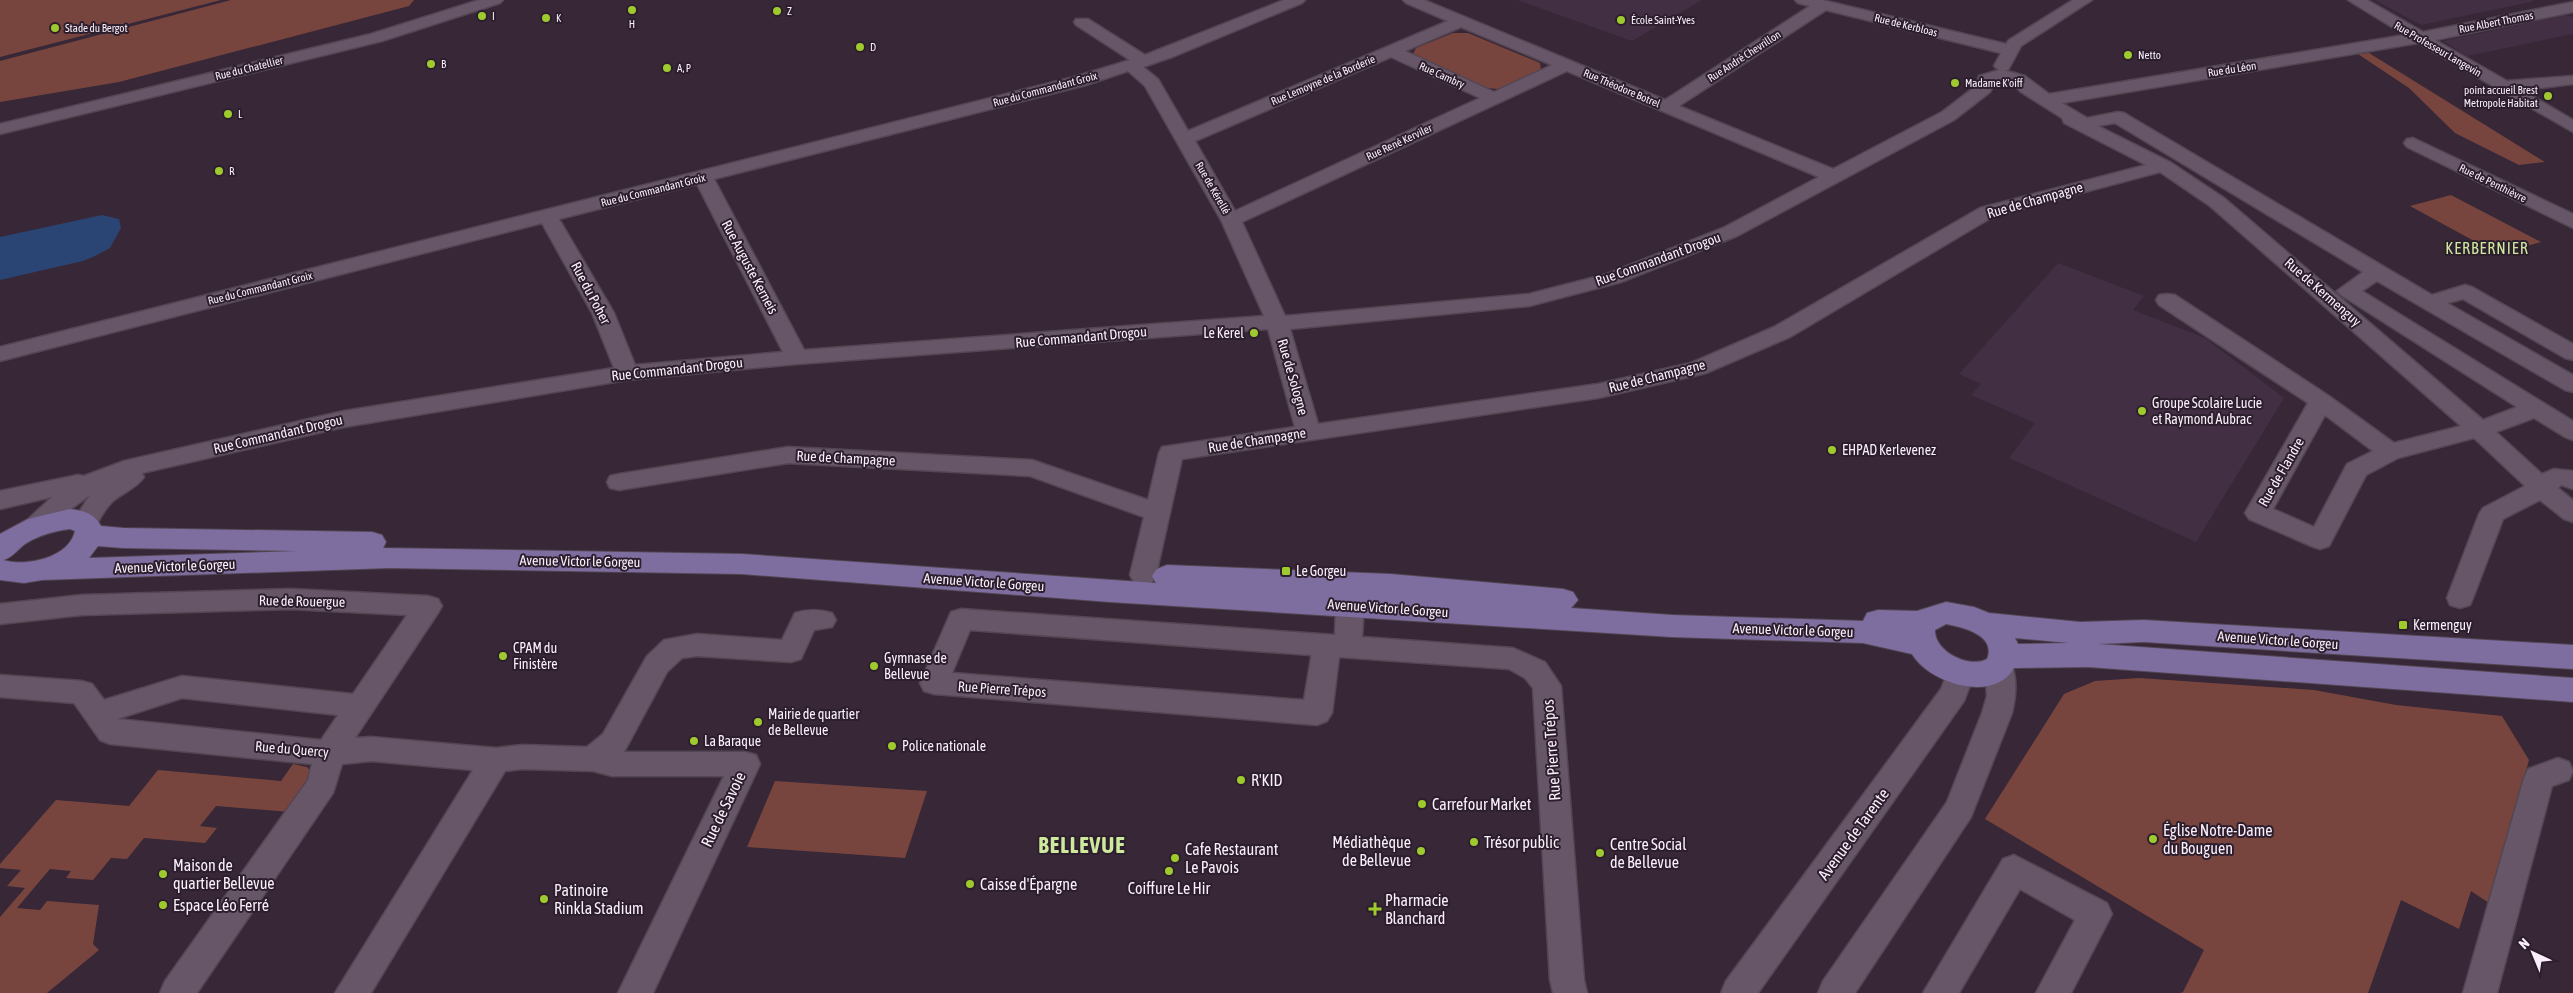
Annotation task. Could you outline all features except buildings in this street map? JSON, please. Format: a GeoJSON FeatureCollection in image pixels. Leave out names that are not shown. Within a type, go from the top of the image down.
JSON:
{"type":"FeatureCollection","features":[{"type":"Feature","properties":{"kind":"main road","name":"Avenue Victor le Gorgeu"},"geometry":{"type":"LineString","coordinates":[[12,539],[64,519],[87,529],[124,538],[749,552],[1143,575],[1390,585],[1923,634]]}},
{"type":"Feature","properties":{"kind":"main road"},"geometry":{"type":"LineString","coordinates":[[0,570],[16,574],[44,570],[74,554],[84,544],[87,529]]}},
{"type":"Feature","properties":{"kind":"main road","name":"Avenue Victor le Gorgeu"},"geometry":{"type":"LineString","coordinates":[[44,570],[389,558],[742,564],[1110,591],[1672,626],[1923,634]]}},
{"type":"Feature","properties":{"kind":"main road"},"geometry":{"type":"LineString","coordinates":[[2002,662],[2002,642],[1983,624],[1966,616],[1946,613],[1930,617],[1923,634],[1937,661],[1961,672],[1983,674],[2002,662],[2088,656],[2573,690]]}},
{"type":"Feature","properties":{"kind":"main road","name":"Avenue Victor le Gorgeu"},"geometry":{"type":"LineString","coordinates":[[1983,624],[2080,633],[2144,631],[2573,657]]}},
{"type":"Feature","properties":{"kind":"street","name":"Rue du Chatellier"},"geometry":{"type":"LineString","coordinates":[[0,129],[376,38],[495,0]]}},
{"type":"Feature","properties":{"kind":"street","name":"Rue du Commandant Groix"},"geometry":{"type":"LineString","coordinates":[[0,354],[703,177],[1138,64],[1246,23],[1297,0]]}},
{"type":"Feature","properties":{"kind":"street","name":"Rue Théodore Botrel"},"geometry":{"type":"LineString","coordinates":[[1411,0],[1833,176]]}},
{"type":"Feature","properties":{"kind":"street","name":"Rue de Kerbloas"},"geometry":{"type":"LineString","coordinates":[[1803,0],[2009,50]]}},
{"type":"Feature","properties":{"kind":"street"},"geometry":{"type":"LineString","coordinates":[[2007,87],[2001,68],[2009,50],[2015,43],[2084,0]]}},
{"type":"Feature","properties":{"kind":"street","name":"Rue Professeur Langevin"},"geometry":{"type":"LineString","coordinates":[[2356,0],[2573,127]]}},
{"type":"Feature","properties":{"kind":"street","name":"Rue André Chevrillon"},"geometry":{"type":"LineString","coordinates":[[1665,107],[1823,5]]}},
{"type":"Feature","properties":{"kind":"street","name":"Rue Albert Thomas"},"geometry":{"type":"LineString","coordinates":[[2419,38],[2573,7]]}},
{"type":"Feature","properties":{"kind":"street","name":"Rue Lemoyne de la Borderie"},"geometry":{"type":"LineString","coordinates":[[1184,139],[1461,21]]}},
{"type":"Feature","properties":{"kind":"street","name":"Rue de Kérellé"},"geometry":{"type":"LineString","coordinates":[[1082,22],[1138,64],[1152,83],[1231,220],[1277,322]]}},
{"type":"Feature","properties":{"kind":"street"},"geometry":{"type":"LineString","coordinates":[[2007,87],[2014,69],[2036,30]]}},
{"type":"Feature","properties":{"kind":"street","name":"Rue du Léon"},"geometry":{"type":"LineString","coordinates":[[2046,100],[2419,38]]}},
{"type":"Feature","properties":{"kind":"street","name":"Rue Cambry"},"geometry":{"type":"LineString","coordinates":[[1390,51],[1494,98]]}},
{"type":"Feature","properties":{"kind":"street","name":"Rue René Kerviler"},"geometry":{"type":"LineString","coordinates":[[1231,220],[1566,65]]}},
{"type":"Feature","properties":{"kind":"street"},"geometry":{"type":"LineString","coordinates":[[2503,87],[2569,80]]}},
{"type":"Feature","properties":{"kind":"street","name":"Rue de Kermenguy"},"geometry":{"type":"LineString","coordinates":[[2007,87],[2046,100],[2084,124]]}},
{"type":"Feature","properties":{"kind":"street","name":"Rue de Kermenguy"},"geometry":{"type":"LineString","coordinates":[[2007,87],[2084,124],[2163,166],[2217,202],[2340,296],[2542,488],[2573,513]]}},
{"type":"Feature","properties":{"kind":"street","name":"Rue Commandant Drogou"},"geometry":{"type":"LineString","coordinates":[[12,539],[58,503],[95,480],[124,470],[159,463],[232,443],[344,419],[627,373],[797,358],[1277,322],[1529,300],[1614,278],[1730,232],[1948,116],[1967,103],[2007,87]]}},
{"type":"Feature","properties":{"kind":"street"},"geometry":{"type":"LineString","coordinates":[[2084,124],[2118,117],[2377,272],[2573,386]]}},
{"type":"Feature","properties":{"kind":"street","name":"Rue de Penthièvre"},"geometry":{"type":"LineString","coordinates":[[2413,144],[2573,222]]}},
{"type":"Feature","properties":{"kind":"street","name":"Rue de Champagne"},"geometry":{"type":"LineString","coordinates":[[1143,575],[1171,453],[1598,391],[1698,368],[1782,332],[1987,212],[2163,166]]}},
{"type":"Feature","properties":{"kind":"street","name":"Rue Auguste Kerneis"},"geometry":{"type":"LineString","coordinates":[[703,177],[797,358]]}},
{"type":"Feature","properties":{"kind":"street","name":"Rue du Poher"},"geometry":{"type":"LineString","coordinates":[[548,216],[603,313],[627,373]]}},
{"type":"Feature","properties":{"kind":"street"},"geometry":{"type":"LineString","coordinates":[[2377,272],[2340,296],[2573,432]]}},
{"type":"Feature","properties":{"kind":"street"},"geometry":{"type":"LineString","coordinates":[[2430,302],[2465,291],[2573,353]]}},
{"type":"Feature","properties":{"kind":"street"},"geometry":{"type":"LineString","coordinates":[[2168,300],[2321,402],[2390,452]]}},
{"type":"Feature","properties":{"kind":"street","name":"Rue de Sologne"},"geometry":{"type":"LineString","coordinates":[[1277,322],[1308,432]]}},
{"type":"Feature","properties":{"kind":"street","name":"Rue de Flandre"},"geometry":{"type":"LineString","coordinates":[[2321,402],[2258,513],[2320,540],[2356,470],[2390,452],[2480,429],[2535,409]]}},
{"type":"Feature","properties":{"kind":"street","name":"Rue de Champagne"},"geometry":{"type":"LineString","coordinates":[[619,482],[788,455],[1032,468],[1157,512]]}},
{"type":"Feature","properties":{"kind":"street","name":"Rue Commandant Drogou"},"geometry":{"type":"LineString","coordinates":[[87,529],[89,513],[98,500],[113,488],[159,463]]}},
{"type":"Feature","properties":{"kind":"street"},"geometry":{"type":"LineString","coordinates":[[2460,598],[2492,514],[2542,488],[2554,477],[2565,477],[2573,481]]}},
{"type":"Feature","properties":{"kind":"street"},"geometry":{"type":"LineString","coordinates":[[0,500],[95,480]]}},
{"type":"Feature","properties":{"kind":"street","name":"Rue de Rouergue"},"geometry":{"type":"LineString","coordinates":[[0,614],[82,605],[291,599],[428,606],[329,753]]}},
{"type":"Feature","properties":{"kind":"street","name":"Rue Pierre Trépos"},"geometry":{"type":"LineString","coordinates":[[1350,605],[1336,647],[1325,658],[1317,713],[934,683],[961,619],[1336,647],[1513,659],[1535,670],[1547,686],[1572,989]]}},
{"type":"Feature","properties":{"kind":"street"},"geometry":{"type":"LineString","coordinates":[[593,759],[614,743],[657,664],[674,648],[697,645],[791,651],[805,620],[822,620]]}},
{"type":"Feature","properties":{"kind":"street"},"geometry":{"type":"LineString","coordinates":[[1835,993],[1960,808],[1997,713],[2001,696],[2002,662]]}},
{"type":"Feature","properties":{"kind":"street","name":"Avenue de Tarente"},"geometry":{"type":"LineString","coordinates":[[1738,993],[1954,693],[1961,672]]}},
{"type":"Feature","properties":{"kind":"street","name":"Rue du Quercy"},"geometry":{"type":"LineString","coordinates":[[0,686],[82,692],[110,732],[329,753],[371,748],[496,760]]}},
{"type":"Feature","properties":{"kind":"street"},"geometry":{"type":"LineString","coordinates":[[97,714],[182,687],[360,706]]}},
{"type":"Feature","properties":{"kind":"street"},"geometry":{"type":"LineString","coordinates":[[177,993],[322,784],[329,753]]}},
{"type":"Feature","properties":{"kind":"street","name":"Rue de Savoie"},"geometry":{"type":"LineString","coordinates":[[496,760],[522,757],[593,759],[612,764],[745,764],[635,993]]}},
{"type":"Feature","properties":{"kind":"street"},"geometry":{"type":"LineString","coordinates":[[352,993],[496,760]]}},
{"type":"Feature","properties":{"kind":"street"},"geometry":{"type":"LineString","coordinates":[[2480,993],[2548,774]]}},
{"type":"Feature","properties":{"kind":"street"},"geometry":{"type":"LineString","coordinates":[[1940,993],[2014,869],[2095,914],[2053,993]]}},
{"type":"Feature","properties":{"kind":"shaded area","name":"Stade du Bergot"},"geometry":{"type":"Polygon","coordinates":[[[0,0],[221,0],[0,57],[0,0]]]}},
{"type":"Feature","properties":{"kind":"shaded area"},"geometry":{"type":"Polygon","coordinates":[[[231,0],[414,0],[409,6],[119,82],[0,102],[0,61],[231,0]]]}},
{"type":"Feature","properties":{"kind":"shaded area","name":"École Saint-Yves"},"geometry":{"type":"Polygon","coordinates":[[[1517,0],[1702,0],[1632,41],[1517,0]]]}},
{"type":"Feature","properties":{"kind":"shaded area"},"geometry":{"type":"Polygon","coordinates":[[[2375,0],[2531,0],[2535,1],[2421,25],[2375,0]]]}},
{"type":"Feature","properties":{"kind":"shaded area"},"geometry":{"type":"Polygon","coordinates":[[[2566,15],[2573,17],[2573,34],[2467,56],[2443,41],[2566,15]]]}},
{"type":"Feature","properties":{"kind":"shaded area"},"geometry":{"type":"Polygon","coordinates":[[[1453,33],[1468,33],[1540,63],[1541,70],[1499,89],[1484,88],[1413,54],[1416,48],[1453,33]]]}},
{"type":"Feature","properties":{"kind":"shaded area"},"geometry":{"type":"Polygon","coordinates":[[[2369,53],[2545,162],[2519,165],[2455,133],[2409,88],[2358,54],[2369,53]]]}},
{"type":"Feature","properties":{"kind":"shaded area"},"geometry":{"type":"Polygon","coordinates":[[[2451,195],[2541,242],[2498,254],[2410,206],[2451,195]]]}},
{"type":"Feature","properties":{"kind":"shaded area","name":"Groupe Scolaire Lucie et Raymond Aubrac"},"geometry":{"type":"Polygon","coordinates":[[[2058,263],[2144,296],[2133,310],[2205,338],[2284,398],[2196,542],[2009,458],[2035,423],[1971,395],[1981,384],[1959,374],[2058,263]]]}},
{"type":"Feature","properties":{"kind":"shaded area"},"geometry":{"type":"Polygon","coordinates":[[[2139,678],[2314,690],[2396,705],[2502,716],[2529,760],[2489,903],[2471,891],[2459,929],[2401,900],[2368,993],[2180,993],[2183,992],[2204,950],[1985,819],[2064,694],[2095,681],[2139,678]]]}},
{"type":"Feature","properties":{"kind":"shaded area"},"geometry":{"type":"Polygon","coordinates":[[[293,764],[307,767],[311,772],[310,783],[290,812],[216,806],[200,826],[217,828],[205,843],[144,838],[127,859],[111,858],[93,880],[66,878],[71,871],[50,869],[17,908],[40,910],[47,901],[99,905],[93,944],[99,950],[47,993],[0,993],[0,917],[25,888],[7,886],[21,870],[0,868],[0,864],[56,800],[129,806],[158,770],[281,781],[293,764]]]}},
{"type":"Feature","properties":{"kind":"shaded area"},"geometry":{"type":"Polygon","coordinates":[[[775,781],[927,791],[905,858],[747,847],[775,781]]]}},
{"type":"Feature","properties":{"kind":"water"},"geometry":{"type":"Polygon","coordinates":[[[102,215],[119,219],[121,228],[110,248],[83,261],[0,280],[0,237],[102,215]]]}},
{"type":"Feature","properties":{"kind":"place","name":"H"},"geometry":{"type":"Point","coordinates":[632,10]}},
{"type":"Feature","properties":{"kind":"place","name":"Z"},"geometry":{"type":"Point","coordinates":[777,11]}},
{"type":"Feature","properties":{"kind":"place","name":"I"},"geometry":{"type":"Point","coordinates":[482,16]}},
{"type":"Feature","properties":{"kind":"place","name":"K"},"geometry":{"type":"Point","coordinates":[546,18]}},
{"type":"Feature","properties":{"kind":"place","name":"École Saint-Yves"},"geometry":{"type":"Point","coordinates":[1621,20]}},
{"type":"Feature","properties":{"kind":"place","name":"Stade du Bergot"},"geometry":{"type":"Point","coordinates":[55,28]}},
{"type":"Feature","properties":{"kind":"place","name":"D"},"geometry":{"type":"Point","coordinates":[860,47]}},
{"type":"Feature","properties":{"kind":"place","name":"Netto"},"geometry":{"type":"Point","coordinates":[2128,55]}},
{"type":"Feature","properties":{"kind":"place","name":"B"},"geometry":{"type":"Point","coordinates":[431,64]}},
{"type":"Feature","properties":{"kind":"place","name":"A, P"},"geometry":{"type":"Point","coordinates":[667,68]}},
{"type":"Feature","properties":{"kind":"place","name":"Madame K'oiff"},"geometry":{"type":"Point","coordinates":[1955,83]}},
{"type":"Feature","properties":{"kind":"place","name":"point accueil Brest Metropole Habitat"},"geometry":{"type":"Point","coordinates":[2548,96]}},
{"type":"Feature","properties":{"kind":"place","name":"L"},"geometry":{"type":"Point","coordinates":[228,114]}},
{"type":"Feature","properties":{"kind":"place","name":"R"},"geometry":{"type":"Point","coordinates":[219,171]}},
{"type":"Feature","properties":{"kind":"place","name":"Le Kerel"},"geometry":{"type":"Point","coordinates":[1254,333]}},
{"type":"Feature","properties":{"kind":"place","name":"Groupe Scolaire Lucie et Raymond Aubrac"},"geometry":{"type":"Point","coordinates":[2142,411]}},
{"type":"Feature","properties":{"kind":"place","name":"EHPAD Kerlevenez"},"geometry":{"type":"Point","coordinates":[1832,450]}},
{"type":"Feature","properties":{"kind":"place","name":"Le Gorgeu"},"geometry":{"type":"Point","coordinates":[1286,571]}},
{"type":"Feature","properties":{"kind":"place","name":"Kermenguy"},"geometry":{"type":"Point","coordinates":[2403,625]}},
{"type":"Feature","properties":{"kind":"place","name":"CPAM du Finistère"},"geometry":{"type":"Point","coordinates":[503,656]}},
{"type":"Feature","properties":{"kind":"place","name":"Gymnase de Bellevue"},"geometry":{"type":"Point","coordinates":[874,666]}},
{"type":"Feature","properties":{"kind":"place","name":"Mairie de quartier de Bellevue"},"geometry":{"type":"Point","coordinates":[758,722]}},
{"type":"Feature","properties":{"kind":"place","name":"La Baraque"},"geometry":{"type":"Point","coordinates":[694,741]}},
{"type":"Feature","properties":{"kind":"place","name":"Police nationale"},"geometry":{"type":"Point","coordinates":[892,746]}},
{"type":"Feature","properties":{"kind":"place","name":"R'KID"},"geometry":{"type":"Point","coordinates":[1241,780]}},
{"type":"Feature","properties":{"kind":"place","name":"Carrefour Market"},"geometry":{"type":"Point","coordinates":[1422,804]}},
{"type":"Feature","properties":{"kind":"place","name":"Église Notre-Dame du Bouguen"},"geometry":{"type":"Point","coordinates":[2153,839]}},
{"type":"Feature","properties":{"kind":"place","name":"Trésor public"},"geometry":{"type":"Point","coordinates":[1474,842]}},
{"type":"Feature","properties":{"kind":"place","name":"Médiathèque de Bellevue"},"geometry":{"type":"Point","coordinates":[1421,851]}},
{"type":"Feature","properties":{"kind":"place","name":"Centre Social de Bellevue"},"geometry":{"type":"Point","coordinates":[1600,853]}},
{"type":"Feature","properties":{"kind":"place","name":"Cafe Restaurant Le Pavois"},"geometry":{"type":"Point","coordinates":[1175,858]}},
{"type":"Feature","properties":{"kind":"place","name":"Coiffure Le Hir"},"geometry":{"type":"Point","coordinates":[1169,871]}},
{"type":"Feature","properties":{"kind":"place","name":"Maison de quartier Bellevue"},"geometry":{"type":"Point","coordinates":[163,874]}},
{"type":"Feature","properties":{"kind":"place","name":"Caisse d'Épargne"},"geometry":{"type":"Point","coordinates":[970,884]}},
{"type":"Feature","properties":{"kind":"place","name":"Patinoire Rinkla Stadium"},"geometry":{"type":"Point","coordinates":[544,899]}},
{"type":"Feature","properties":{"kind":"place","name":"Espace Léo Ferré"},"geometry":{"type":"Point","coordinates":[163,905]}},
{"type":"Feature","properties":{"kind":"place","name":"Pharmacie Blanchard"},"geometry":{"type":"Point","coordinates":[1375,909]}},
{"type":"Feature","properties":{"kind":"district","name":"KERBERNIER"},"geometry":{"type":"Point","coordinates":[2487,248]}},
{"type":"Feature","properties":{"kind":"district","name":"BELLEVUE"},"geometry":{"type":"Point","coordinates":[1082,845]}}]}
